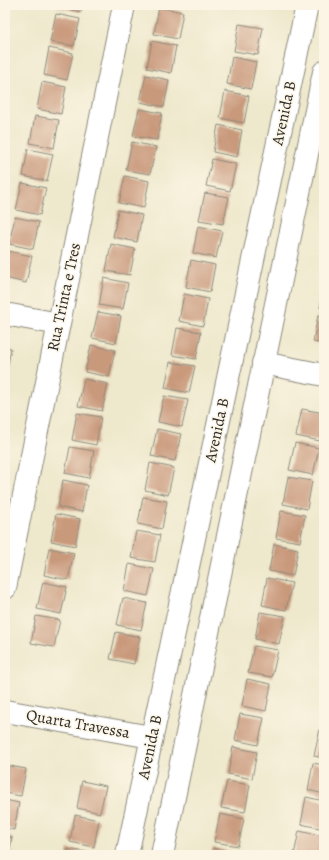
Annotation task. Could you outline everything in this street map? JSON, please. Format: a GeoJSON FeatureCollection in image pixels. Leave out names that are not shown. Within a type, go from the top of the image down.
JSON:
{"type":"FeatureCollection","features":[{"type":"Feature","properties":{"kind":"street","name":"Rua Trinta e Tres"},"geometry":{"type":"LineString","coordinates":[[5,588],[124,5]]}},
{"type":"Feature","properties":{"kind":"street","name":"Avenida B"},"geometry":{"type":"LineString","coordinates":[[127,855],[307,5]]}},
{"type":"Feature","properties":{"kind":"street","name":"Avenida B"},"geometry":{"type":"LineString","coordinates":[[162,855],[324,72]]}},
{"type":"Feature","properties":{"kind":"street"},"geometry":{"type":"LineString","coordinates":[[5,314],[59,324]]}},
{"type":"Feature","properties":{"kind":"street"},"geometry":{"type":"LineString","coordinates":[[263,363],[324,375]]}},
{"type":"Feature","properties":{"kind":"street","name":"Quarta Travessa"},"geometry":{"type":"LineString","coordinates":[[5,711],[151,737]]}},
{"type":"Feature","properties":{"kind":"building"},"geometry":{"type":"Polygon","coordinates":[[[58,5],[83,5],[81,12],[57,7],[58,5]]]}},
{"type":"Feature","properties":{"kind":"building"},"geometry":{"type":"Polygon","coordinates":[[[159,7],[183,12],[178,39],[154,34],[159,7]]]}},
{"type":"Feature","properties":{"kind":"building"},"geometry":{"type":"Polygon","coordinates":[[[56,14],[80,19],[74,46],[50,42],[56,14]]]}},
{"type":"Feature","properties":{"kind":"building"},"geometry":{"type":"Polygon","coordinates":[[[239,24],[263,28],[258,55],[234,51],[239,24]]]}},
{"type":"Feature","properties":{"kind":"building"},"geometry":{"type":"Polygon","coordinates":[[[152,41],[176,46],[171,73],[147,68],[152,41]]]}},
{"type":"Feature","properties":{"kind":"building"},"geometry":{"type":"Polygon","coordinates":[[[49,48],[73,53],[67,80],[44,75],[49,48]]]}},
{"type":"Feature","properties":{"kind":"building"},"geometry":{"type":"Polygon","coordinates":[[[232,57],[256,62],[251,89],[227,84],[232,57]]]}},
{"type":"Feature","properties":{"kind":"building"},"geometry":{"type":"Polygon","coordinates":[[[146,75],[169,80],[164,107],[140,102],[146,75]]]}},
{"type":"Feature","properties":{"kind":"building"},"geometry":{"type":"Polygon","coordinates":[[[42,82],[66,87],[61,114],[37,109],[42,82]]]}},
{"type":"Feature","properties":{"kind":"building"},"geometry":{"type":"Polygon","coordinates":[[[225,91],[249,96],[244,123],[220,118],[225,91]]]}},
{"type":"Feature","properties":{"kind":"building"},"geometry":{"type":"Polygon","coordinates":[[[139,109],[162,113],[157,140],[133,136],[139,109]]]}},
{"type":"Feature","properties":{"kind":"building"},"geometry":{"type":"Polygon","coordinates":[[[35,116],[59,120],[54,148],[30,143],[35,116]]]}},
{"type":"Feature","properties":{"kind":"building"},"geometry":{"type":"Polygon","coordinates":[[[218,125],[242,130],[237,157],[213,152],[218,125]]]}},
{"type":"Feature","properties":{"kind":"building"},"geometry":{"type":"Polygon","coordinates":[[[132,142],[156,147],[150,174],[126,170],[132,142]]]}},
{"type":"Feature","properties":{"kind":"building"},"geometry":{"type":"Polygon","coordinates":[[[28,149],[53,154],[47,181],[23,176],[28,149]]]}},
{"type":"Feature","properties":{"kind":"building"},"geometry":{"type":"Polygon","coordinates":[[[212,159],[236,164],[230,191],[206,186],[212,159]]]}},
{"type":"Feature","properties":{"kind":"building"},"geometry":{"type":"Polygon","coordinates":[[[125,176],[149,181],[144,208],[119,203],[125,176]]]}},
{"type":"Feature","properties":{"kind":"building"},"geometry":{"type":"Polygon","coordinates":[[[22,183],[46,188],[40,215],[16,210],[22,183]]]}},
{"type":"Feature","properties":{"kind":"building"},"geometry":{"type":"Polygon","coordinates":[[[205,193],[229,197],[223,224],[199,220],[205,193]]]}},
{"type":"Feature","properties":{"kind":"building"},"geometry":{"type":"Polygon","coordinates":[[[118,210],[142,215],[137,242],[113,237],[118,210]]]}},
{"type":"Feature","properties":{"kind":"building"},"geometry":{"type":"Polygon","coordinates":[[[15,217],[39,222],[33,249],[9,244],[15,217]]]}},
{"type":"Feature","properties":{"kind":"building"},"geometry":{"type":"Polygon","coordinates":[[[198,226],[222,231],[216,258],[193,253],[198,226]]]}},
{"type":"Feature","properties":{"kind":"building"},"geometry":{"type":"Polygon","coordinates":[[[111,244],[135,249],[130,275],[106,271],[111,244]]]}},
{"type":"Feature","properties":{"kind":"building"},"geometry":{"type":"Polygon","coordinates":[[[8,251],[32,256],[26,283],[5,278],[8,251]]]}},
{"type":"Feature","properties":{"kind":"building"},"geometry":{"type":"Polygon","coordinates":[[[191,260],[215,265],[210,292],[186,287],[191,260]]]}},
{"type":"Feature","properties":{"kind":"building"},"geometry":{"type":"Polygon","coordinates":[[[104,278],[128,283],[123,309],[99,305],[104,278]]]}},
{"type":"Feature","properties":{"kind":"building"},"geometry":{"type":"Polygon","coordinates":[[[324,290],[324,309],[320,308],[324,290]]]}},
{"type":"Feature","properties":{"kind":"building"},"geometry":{"type":"Polygon","coordinates":[[[184,294],[208,299],[203,326],[179,321],[184,294]]]}},
{"type":"Feature","properties":{"kind":"building"},"geometry":{"type":"Polygon","coordinates":[[[98,312],[121,316],[116,343],[92,338],[98,312]]]}},
{"type":"Feature","properties":{"kind":"building"},"geometry":{"type":"Polygon","coordinates":[[[318,315],[324,316],[324,344],[313,342],[318,315]]]}},
{"type":"Feature","properties":{"kind":"building"},"geometry":{"type":"Polygon","coordinates":[[[177,328],[201,332],[196,359],[172,355],[177,328]]]}},
{"type":"Feature","properties":{"kind":"building"},"geometry":{"type":"Polygon","coordinates":[[[91,345],[115,350],[109,377],[85,372],[91,345]]]}},
{"type":"Feature","properties":{"kind":"building"},"geometry":{"type":"Polygon","coordinates":[[[5,347],[11,348],[6,377],[5,377],[5,347]]]}},
{"type":"Feature","properties":{"kind":"building"},"geometry":{"type":"Polygon","coordinates":[[[170,362],[195,366],[189,393],[165,388],[170,362]]]}},
{"type":"Feature","properties":{"kind":"building"},"geometry":{"type":"Polygon","coordinates":[[[84,379],[108,384],[102,411],[78,406],[84,379]]]}},
{"type":"Feature","properties":{"kind":"building"},"geometry":{"type":"Polygon","coordinates":[[[164,396],[188,400],[182,427],[158,422],[164,396]]]}},
{"type":"Feature","properties":{"kind":"building"},"geometry":{"type":"Polygon","coordinates":[[[302,409],[324,413],[320,441],[296,436],[302,409]]]}},
{"type":"Feature","properties":{"kind":"building"},"geometry":{"type":"Polygon","coordinates":[[[77,413],[101,417],[96,445],[72,440],[77,413]]]}},
{"type":"Feature","properties":{"kind":"building"},"geometry":{"type":"Polygon","coordinates":[[[157,429],[181,434],[175,461],[151,456],[157,429]]]}},
{"type":"Feature","properties":{"kind":"building"},"geometry":{"type":"Polygon","coordinates":[[[295,443],[319,448],[313,475],[289,470],[295,443]]]}},
{"type":"Feature","properties":{"kind":"building"},"geometry":{"type":"Polygon","coordinates":[[[70,447],[94,451],[89,478],[65,473],[70,447]]]}},
{"type":"Feature","properties":{"kind":"building"},"geometry":{"type":"Polygon","coordinates":[[[150,463],[174,468],[168,495],[145,490],[150,463]]]}},
{"type":"Feature","properties":{"kind":"building"},"geometry":{"type":"Polygon","coordinates":[[[288,477],[312,481],[307,509],[283,504],[288,477]]]}},
{"type":"Feature","properties":{"kind":"building"},"geometry":{"type":"Polygon","coordinates":[[[63,480],[87,485],[82,512],[58,507],[63,480]]]}},
{"type":"Feature","properties":{"kind":"building"},"geometry":{"type":"Polygon","coordinates":[[[143,497],[167,501],[162,529],[138,524],[143,497]]]}},
{"type":"Feature","properties":{"kind":"building"},"geometry":{"type":"Polygon","coordinates":[[[281,511],[305,515],[300,542],[276,538],[281,511]]]}},
{"type":"Feature","properties":{"kind":"building"},"geometry":{"type":"Polygon","coordinates":[[[56,514],[80,519],[75,546],[51,541],[56,514]]]}},
{"type":"Feature","properties":{"kind":"building"},"geometry":{"type":"Polygon","coordinates":[[[136,531],[160,535],[155,562],[131,558],[136,531]]]}},
{"type":"Feature","properties":{"kind":"building"},"geometry":{"type":"Polygon","coordinates":[[[274,544],[298,549],[293,576],[269,571],[274,544]]]}},
{"type":"Feature","properties":{"kind":"building"},"geometry":{"type":"Polygon","coordinates":[[[49,548],[74,553],[68,580],[44,575],[49,548]]]}},
{"type":"Feature","properties":{"kind":"building"},"geometry":{"type":"Polygon","coordinates":[[[129,564],[154,569],[148,596],[124,591],[129,564]]]}},
{"type":"Feature","properties":{"kind":"building"},"geometry":{"type":"Polygon","coordinates":[[[267,578],[292,583],[286,610],[262,605],[267,578]]]}},
{"type":"Feature","properties":{"kind":"building"},"geometry":{"type":"Polygon","coordinates":[[[43,582],[67,587],[61,614],[37,609],[43,582]]]}},
{"type":"Feature","properties":{"kind":"building"},"geometry":{"type":"Polygon","coordinates":[[[123,598],[147,603],[141,630],[117,625],[123,598]]]}},
{"type":"Feature","properties":{"kind":"building"},"geometry":{"type":"Polygon","coordinates":[[[260,612],[285,616],[279,644],[255,639],[260,612]]]}},
{"type":"Feature","properties":{"kind":"building"},"geometry":{"type":"Polygon","coordinates":[[[36,616],[60,620],[54,647],[31,643],[36,616]]]}},
{"type":"Feature","properties":{"kind":"building"},"geometry":{"type":"Polygon","coordinates":[[[116,632],[140,637],[134,664],[110,659],[116,632]]]}},
{"type":"Feature","properties":{"kind":"building"},"geometry":{"type":"Polygon","coordinates":[[[254,646],[278,650],[272,677],[248,673],[254,646]]]}},
{"type":"Feature","properties":{"kind":"building"},"geometry":{"type":"Polygon","coordinates":[[[247,679],[271,684],[266,711],[242,706],[247,679]]]}},
{"type":"Feature","properties":{"kind":"building"},"geometry":{"type":"Polygon","coordinates":[[[240,714],[264,718],[258,745],[235,740],[240,714]]]}},
{"type":"Feature","properties":{"kind":"building"},"geometry":{"type":"Polygon","coordinates":[[[323,714],[324,723],[321,723],[323,714]]]}},
{"type":"Feature","properties":{"kind":"building"},"geometry":{"type":"Polygon","coordinates":[[[320,729],[324,730],[324,758],[314,756],[320,729]]]}},
{"type":"Feature","properties":{"kind":"building"},"geometry":{"type":"Polygon","coordinates":[[[233,747],[257,752],[252,779],[228,774],[233,747]]]}},
{"type":"Feature","properties":{"kind":"building"},"geometry":{"type":"Polygon","coordinates":[[[313,763],[324,765],[324,794],[308,790],[313,763]]]}},
{"type":"Feature","properties":{"kind":"building"},"geometry":{"type":"Polygon","coordinates":[[[5,765],[26,769],[21,796],[5,793],[5,765]]]}},
{"type":"Feature","properties":{"kind":"building"},"geometry":{"type":"Polygon","coordinates":[[[82,781],[106,786],[100,813],[77,808],[82,781]]]}},
{"type":"Feature","properties":{"kind":"building"},"geometry":{"type":"Polygon","coordinates":[[[227,781],[250,785],[245,812],[221,808],[227,781]]]}},
{"type":"Feature","properties":{"kind":"building"},"geometry":{"type":"Polygon","coordinates":[[[306,797],[324,801],[324,829],[301,824],[306,797]]]}},
{"type":"Feature","properties":{"kind":"building"},"geometry":{"type":"Polygon","coordinates":[[[5,800],[19,803],[14,830],[5,828],[5,800]]]}},
{"type":"Feature","properties":{"kind":"building"},"geometry":{"type":"Polygon","coordinates":[[[220,814],[244,819],[238,846],[214,842],[220,814]]]}},
{"type":"Feature","properties":{"kind":"building"},"geometry":{"type":"Polygon","coordinates":[[[75,815],[99,820],[94,847],[70,842],[75,815]]]}},
{"type":"Feature","properties":{"kind":"building"},"geometry":{"type":"Polygon","coordinates":[[[299,831],[323,836],[320,855],[294,855],[299,831]]]}},
{"type":"Feature","properties":{"kind":"building"},"geometry":{"type":"Polygon","coordinates":[[[5,836],[12,837],[9,855],[5,855],[5,836]]]}},
{"type":"Feature","properties":{"kind":"building"},"geometry":{"type":"Polygon","coordinates":[[[213,848],[237,853],[236,855],[211,855],[213,848]]]}},
{"type":"Feature","properties":{"kind":"building"},"geometry":{"type":"Polygon","coordinates":[[[68,849],[92,853],[92,855],[67,855],[68,849]]]}}]}
